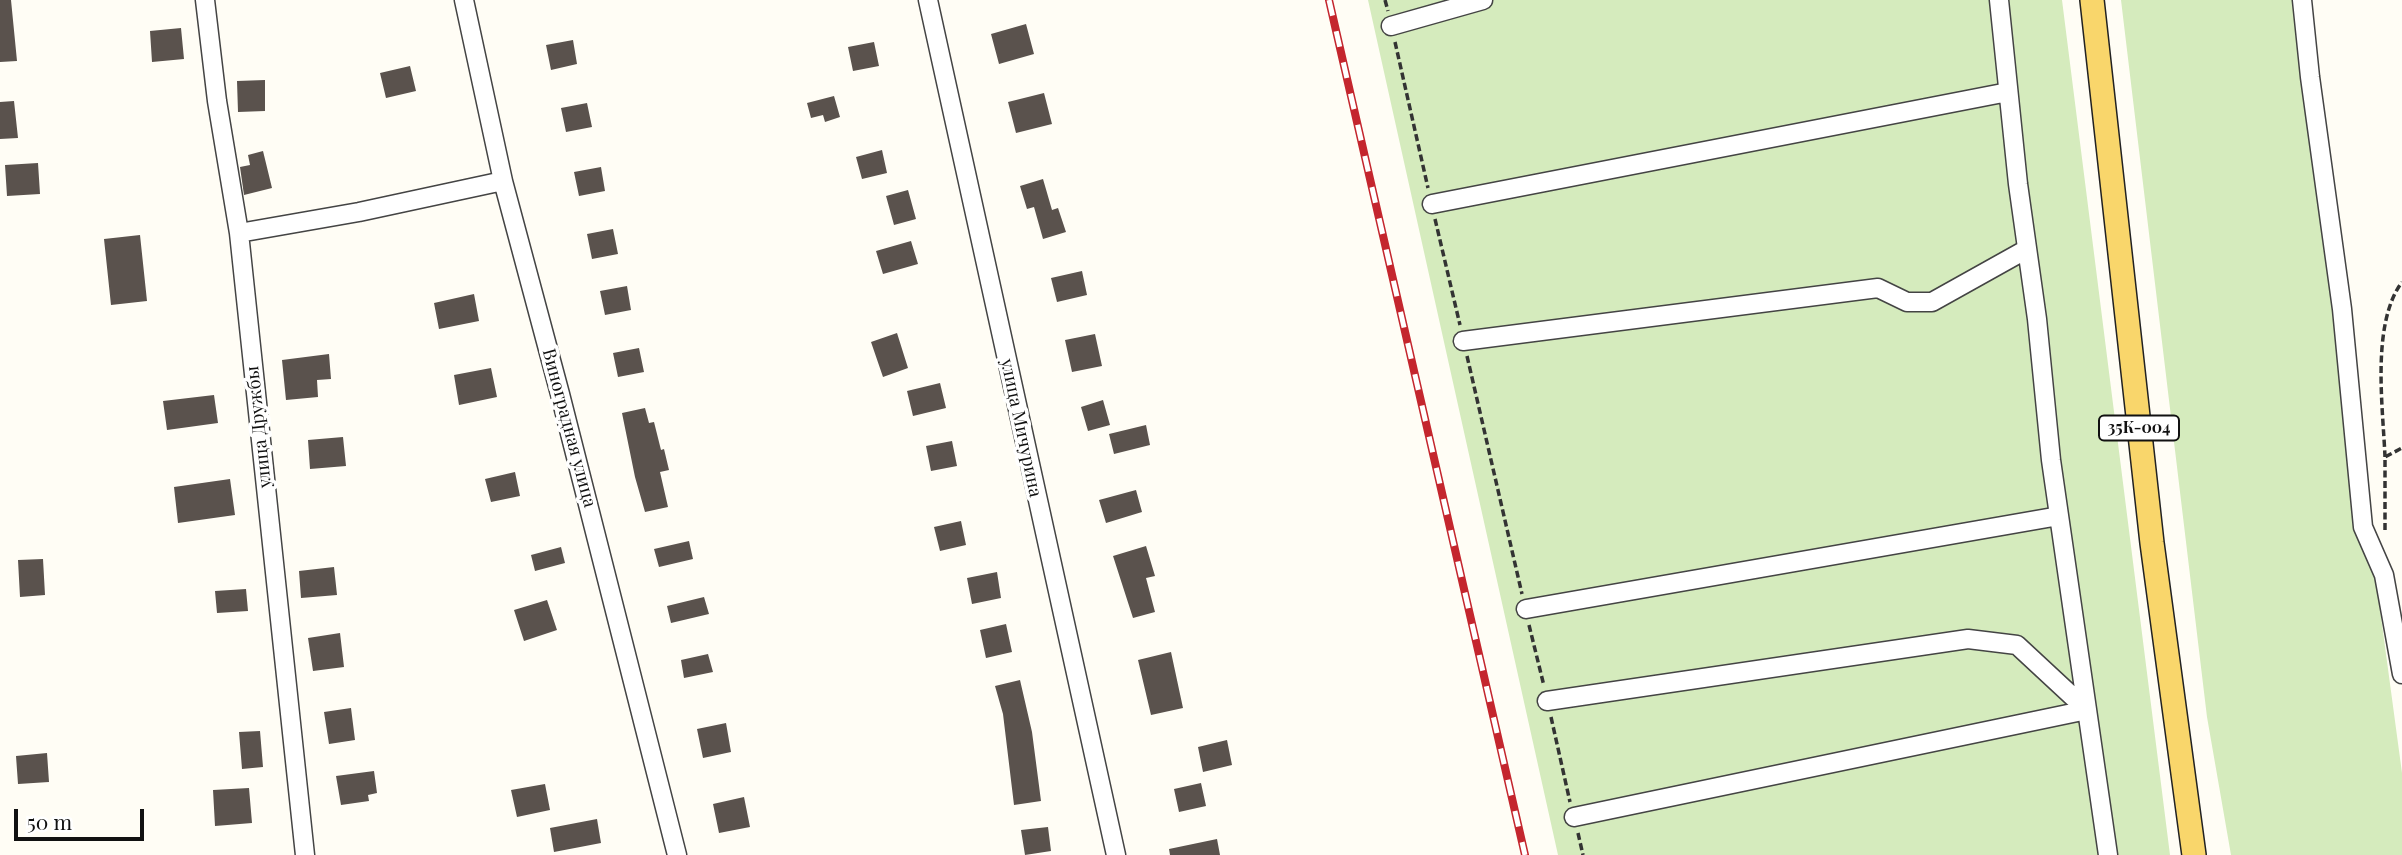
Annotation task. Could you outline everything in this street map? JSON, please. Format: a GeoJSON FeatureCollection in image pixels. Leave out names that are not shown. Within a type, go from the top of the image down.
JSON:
{"type":"FeatureCollection","features":[{"type":"Feature","properties":{"kind":"main road","name":"35К-004"},"geometry":{"type":"LineString","coordinates":[[2092,0],[2152,543],[2194,855]]}},
{"type":"Feature","properties":{"kind":"street","name":"улица Дружбы"},"geometry":{"type":"LineString","coordinates":[[205,0],[217,101],[239,233],[305,855]]}},
{"type":"Feature","properties":{"kind":"street","name":"Виноградная улица"},"geometry":{"type":"LineString","coordinates":[[464,0],[503,181],[677,855]]}},
{"type":"Feature","properties":{"kind":"street","name":"улица Мичурина"},"geometry":{"type":"LineString","coordinates":[[928,0],[1116,855]]}},
{"type":"Feature","properties":{"kind":"street"},"geometry":{"type":"LineString","coordinates":[[1391,26],[1483,0]]}},
{"type":"Feature","properties":{"kind":"street"},"geometry":{"type":"LineString","coordinates":[[1999,0],[2059,516],[2108,855]]}},
{"type":"Feature","properties":{"kind":"street"},"geometry":{"type":"LineString","coordinates":[[2302,0],[2309,77],[2342,309],[2363,527],[2384,575],[2402,674]]}},
{"type":"Feature","properties":{"kind":"street"},"geometry":{"type":"LineString","coordinates":[[1432,204],[2008,92]]}},
{"type":"Feature","properties":{"kind":"street"},"geometry":{"type":"LineString","coordinates":[[239,233],[359,212],[503,181]]}},
{"type":"Feature","properties":{"kind":"street"},"geometry":{"type":"LineString","coordinates":[[1463,341],[1878,288],[1907,302],[1932,302],[2027,249]]}},
{"type":"Feature","properties":{"kind":"street"},"geometry":{"type":"LineString","coordinates":[[1526,609],[2059,516]]}},
{"type":"Feature","properties":{"kind":"street"},"geometry":{"type":"LineString","coordinates":[[1547,701],[1968,639],[2017,645],[2087,710]]}},
{"type":"Feature","properties":{"kind":"street"},"geometry":{"type":"LineString","coordinates":[[1574,817],[2087,710]]}},
{"type":"Feature","properties":{"kind":"path"},"geometry":{"type":"LineString","coordinates":[[1385,0],[1583,855]]}},
{"type":"Feature","properties":{"kind":"path"},"geometry":{"type":"LineString","coordinates":[[2385,536],[2382,355],[2387,314],[2395,290],[2402,282]]}},
{"type":"Feature","properties":{"kind":"path"},"geometry":{"type":"LineString","coordinates":[[2385,457],[2402,448]]}},
{"type":"Feature","properties":{"kind":"green space"},"geometry":{"type":"Polygon","coordinates":[[[1368,0],[2062,0],[2170,855],[1558,855],[1368,0]]]}},
{"type":"Feature","properties":{"kind":"green space"},"geometry":{"type":"Polygon","coordinates":[[[2121,0],[2298,0],[2402,773],[2402,855],[2231,855],[2207,717],[2121,0]]]}},
{"type":"Feature","properties":{"kind":"building"},"geometry":{"type":"Polygon","coordinates":[[[0,0],[11,0],[17,61],[0,62],[0,0]]]}},
{"type":"Feature","properties":{"kind":"building"},"geometry":{"type":"Polygon","coordinates":[[[1026,24],[1034,54],[999,64],[991,34],[1026,24]]]}},
{"type":"Feature","properties":{"kind":"building"},"geometry":{"type":"Polygon","coordinates":[[[181,28],[184,59],[152,62],[150,31],[181,28]]]}},
{"type":"Feature","properties":{"kind":"building"},"geometry":{"type":"Polygon","coordinates":[[[573,40],[577,64],[551,70],[546,45],[573,40]]]}},
{"type":"Feature","properties":{"kind":"building"},"geometry":{"type":"Polygon","coordinates":[[[874,42],[879,66],[853,71],[848,47],[874,42]]]}},
{"type":"Feature","properties":{"kind":"building"},"geometry":{"type":"Polygon","coordinates":[[[410,66],[416,91],[386,98],[380,73],[410,66]]]}},
{"type":"Feature","properties":{"kind":"building"},"geometry":{"type":"Polygon","coordinates":[[[265,80],[265,111],[238,112],[237,81],[265,80]]]}},
{"type":"Feature","properties":{"kind":"building"},"geometry":{"type":"Polygon","coordinates":[[[1044,93],[1052,124],[1016,133],[1008,102],[1044,93]]]}},
{"type":"Feature","properties":{"kind":"building"},"geometry":{"type":"Polygon","coordinates":[[[834,96],[840,117],[825,122],[823,115],[811,118],[807,103],[834,96]]]}},
{"type":"Feature","properties":{"kind":"building"},"geometry":{"type":"Polygon","coordinates":[[[14,101],[18,138],[0,139],[0,102],[14,101]]]}},
{"type":"Feature","properties":{"kind":"building"},"geometry":{"type":"Polygon","coordinates":[[[587,103],[592,127],[566,132],[561,108],[587,103]]]}},
{"type":"Feature","properties":{"kind":"building"},"geometry":{"type":"Polygon","coordinates":[[[882,150],[887,173],[862,179],[856,157],[882,150]]]}},
{"type":"Feature","properties":{"kind":"building"},"geometry":{"type":"Polygon","coordinates":[[[263,151],[272,188],[244,195],[240,167],[250,165],[248,155],[263,151]]]}},
{"type":"Feature","properties":{"kind":"building"},"geometry":{"type":"Polygon","coordinates":[[[38,163],[40,194],[7,196],[5,165],[38,163]]]}},
{"type":"Feature","properties":{"kind":"building"},"geometry":{"type":"Polygon","coordinates":[[[601,167],[605,191],[579,196],[574,172],[601,167]]]}},
{"type":"Feature","properties":{"kind":"building"},"geometry":{"type":"Polygon","coordinates":[[[1043,179],[1052,210],[1058,208],[1066,232],[1043,239],[1034,207],[1027,209],[1020,186],[1043,179]]]}},
{"type":"Feature","properties":{"kind":"building"},"geometry":{"type":"Polygon","coordinates":[[[908,190],[916,219],[894,225],[886,196],[908,190]]]}},
{"type":"Feature","properties":{"kind":"building"},"geometry":{"type":"Polygon","coordinates":[[[613,229],[618,254],[592,259],[587,234],[613,229]]]}},
{"type":"Feature","properties":{"kind":"building"},"geometry":{"type":"Polygon","coordinates":[[[140,235],[147,301],[111,305],[104,239],[140,235]]]}},
{"type":"Feature","properties":{"kind":"building"},"geometry":{"type":"Polygon","coordinates":[[[911,241],[918,264],[883,274],[876,251],[911,241]]]}},
{"type":"Feature","properties":{"kind":"building"},"geometry":{"type":"Polygon","coordinates":[[[1082,271],[1087,295],[1057,302],[1051,278],[1082,271]]]}},
{"type":"Feature","properties":{"kind":"building"},"geometry":{"type":"Polygon","coordinates":[[[627,286],[631,310],[605,315],[600,291],[627,286]]]}},
{"type":"Feature","properties":{"kind":"building"},"geometry":{"type":"Polygon","coordinates":[[[474,294],[479,321],[439,329],[434,303],[474,294]]]}},
{"type":"Feature","properties":{"kind":"building"},"geometry":{"type":"Polygon","coordinates":[[[897,333],[908,368],[883,377],[871,342],[897,333]]]}},
{"type":"Feature","properties":{"kind":"building"},"geometry":{"type":"Polygon","coordinates":[[[1095,334],[1102,366],[1072,372],[1065,340],[1095,334]]]}},
{"type":"Feature","properties":{"kind":"building"},"geometry":{"type":"Polygon","coordinates":[[[639,348],[644,372],[618,377],[613,353],[639,348]]]}},
{"type":"Feature","properties":{"kind":"building"},"geometry":{"type":"Polygon","coordinates":[[[329,354],[331,379],[317,380],[318,397],[286,400],[282,360],[329,354]]]}},
{"type":"Feature","properties":{"kind":"building"},"geometry":{"type":"Polygon","coordinates":[[[491,368],[497,397],[459,405],[454,375],[491,368]]]}},
{"type":"Feature","properties":{"kind":"building"},"geometry":{"type":"Polygon","coordinates":[[[940,383],[946,408],[913,416],[907,391],[940,383]]]}},
{"type":"Feature","properties":{"kind":"building"},"geometry":{"type":"Polygon","coordinates":[[[214,395],[218,423],[167,430],[163,401],[214,395]]]}},
{"type":"Feature","properties":{"kind":"building"},"geometry":{"type":"Polygon","coordinates":[[[1103,400],[1110,425],[1088,431],[1081,407],[1103,400]]]}},
{"type":"Feature","properties":{"kind":"building"},"geometry":{"type":"Polygon","coordinates":[[[645,408],[649,423],[654,422],[669,470],[660,472],[668,507],[645,512],[622,413],[645,408]]]}},
{"type":"Feature","properties":{"kind":"building"},"geometry":{"type":"Polygon","coordinates":[[[1146,425],[1150,445],[1114,454],[1109,434],[1146,425]]]}},
{"type":"Feature","properties":{"kind":"building"},"geometry":{"type":"Polygon","coordinates":[[[343,437],[346,466],[310,469],[308,440],[343,437]]]}},
{"type":"Feature","properties":{"kind":"building"},"geometry":{"type":"Polygon","coordinates":[[[952,441],[957,466],[931,471],[926,446],[952,441]]]}},
{"type":"Feature","properties":{"kind":"building"},"geometry":{"type":"Polygon","coordinates":[[[515,472],[520,496],[491,502],[485,479],[515,472]]]}},
{"type":"Feature","properties":{"kind":"building"},"geometry":{"type":"Polygon","coordinates":[[[230,479],[235,515],[178,523],[174,487],[230,479]]]}},
{"type":"Feature","properties":{"kind":"building"},"geometry":{"type":"Polygon","coordinates":[[[1136,490],[1142,512],[1106,523],[1099,500],[1136,490]]]}},
{"type":"Feature","properties":{"kind":"building"},"geometry":{"type":"Polygon","coordinates":[[[961,521],[966,545],[940,551],[934,527],[961,521]]]}},
{"type":"Feature","properties":{"kind":"building"},"geometry":{"type":"Polygon","coordinates":[[[689,541],[693,559],[659,567],[654,549],[689,541]]]}},
{"type":"Feature","properties":{"kind":"building"},"geometry":{"type":"Polygon","coordinates":[[[1146,546],[1155,576],[1146,578],[1155,612],[1133,618],[1113,556],[1146,546]]]}},
{"type":"Feature","properties":{"kind":"building"},"geometry":{"type":"Polygon","coordinates":[[[561,547],[565,563],[535,571],[531,555],[561,547]]]}},
{"type":"Feature","properties":{"kind":"building"},"geometry":{"type":"Polygon","coordinates":[[[43,559],[45,595],[20,597],[18,560],[43,559]]]}},
{"type":"Feature","properties":{"kind":"building"},"geometry":{"type":"Polygon","coordinates":[[[334,567],[337,595],[301,598],[299,571],[334,567]]]}},
{"type":"Feature","properties":{"kind":"building"},"geometry":{"type":"Polygon","coordinates":[[[997,572],[1001,598],[972,604],[967,578],[997,572]]]}},
{"type":"Feature","properties":{"kind":"building"},"geometry":{"type":"Polygon","coordinates":[[[246,589],[248,611],[217,613],[215,591],[246,589]]]}},
{"type":"Feature","properties":{"kind":"building"},"geometry":{"type":"Polygon","coordinates":[[[704,597],[709,614],[671,623],[667,606],[704,597]]]}},
{"type":"Feature","properties":{"kind":"building"},"geometry":{"type":"Polygon","coordinates":[[[547,600],[557,630],[524,641],[514,610],[547,600]]]}},
{"type":"Feature","properties":{"kind":"building"},"geometry":{"type":"Polygon","coordinates":[[[1006,624],[1012,652],[986,658],[980,630],[1006,624]]]}},
{"type":"Feature","properties":{"kind":"building"},"geometry":{"type":"Polygon","coordinates":[[[340,633],[344,667],[313,671],[308,638],[340,633]]]}},
{"type":"Feature","properties":{"kind":"building"},"geometry":{"type":"Polygon","coordinates":[[[1171,652],[1183,708],[1151,715],[1138,660],[1171,652]]]}},
{"type":"Feature","properties":{"kind":"building"},"geometry":{"type":"Polygon","coordinates":[[[708,654],[713,672],[684,678],[681,660],[708,654]]]}},
{"type":"Feature","properties":{"kind":"building"},"geometry":{"type":"Polygon","coordinates":[[[1020,680],[1032,732],[1041,801],[1014,805],[1003,714],[995,686],[1020,680]]]}},
{"type":"Feature","properties":{"kind":"building"},"geometry":{"type":"Polygon","coordinates":[[[351,708],[355,740],[329,744],[324,712],[351,708]]]}},
{"type":"Feature","properties":{"kind":"building"},"geometry":{"type":"Polygon","coordinates":[[[726,723],[731,752],[703,758],[697,729],[726,723]]]}},
{"type":"Feature","properties":{"kind":"building"},"geometry":{"type":"Polygon","coordinates":[[[260,731],[263,767],[242,769],[239,732],[260,731]]]}},
{"type":"Feature","properties":{"kind":"building"},"geometry":{"type":"Polygon","coordinates":[[[1227,740],[1232,765],[1203,772],[1198,747],[1227,740]]]}},
{"type":"Feature","properties":{"kind":"building"},"geometry":{"type":"Polygon","coordinates":[[[47,753],[49,782],[18,784],[16,756],[47,753]]]}},
{"type":"Feature","properties":{"kind":"building"},"geometry":{"type":"Polygon","coordinates":[[[374,771],[377,793],[368,795],[369,801],[341,805],[336,776],[374,771]]]}},
{"type":"Feature","properties":{"kind":"building"},"geometry":{"type":"Polygon","coordinates":[[[1201,783],[1206,806],[1179,812],[1174,789],[1201,783]]]}},
{"type":"Feature","properties":{"kind":"building"},"geometry":{"type":"Polygon","coordinates":[[[545,784],[550,810],[517,817],[511,790],[545,784]]]}},
{"type":"Feature","properties":{"kind":"building"},"geometry":{"type":"Polygon","coordinates":[[[249,788],[252,823],[215,826],[213,790],[249,788]]]}},
{"type":"Feature","properties":{"kind":"building"},"geometry":{"type":"Polygon","coordinates":[[[744,797],[750,827],[719,833],[713,804],[744,797]]]}},
{"type":"Feature","properties":{"kind":"building"},"geometry":{"type":"Polygon","coordinates":[[[597,819],[601,843],[554,852],[550,828],[597,819]]]}},
{"type":"Feature","properties":{"kind":"building"},"geometry":{"type":"Polygon","coordinates":[[[1048,827],[1051,851],[1025,855],[1021,830],[1048,827]]]}},
{"type":"Feature","properties":{"kind":"building"},"geometry":{"type":"Polygon","coordinates":[[[1217,839],[1220,855],[1170,855],[1169,849],[1217,839]]]}},
{"type":"Feature","properties":{"kind":"railway"},"geometry":{"type":"LineString","coordinates":[[1329,0],[1525,855]]}}]}
